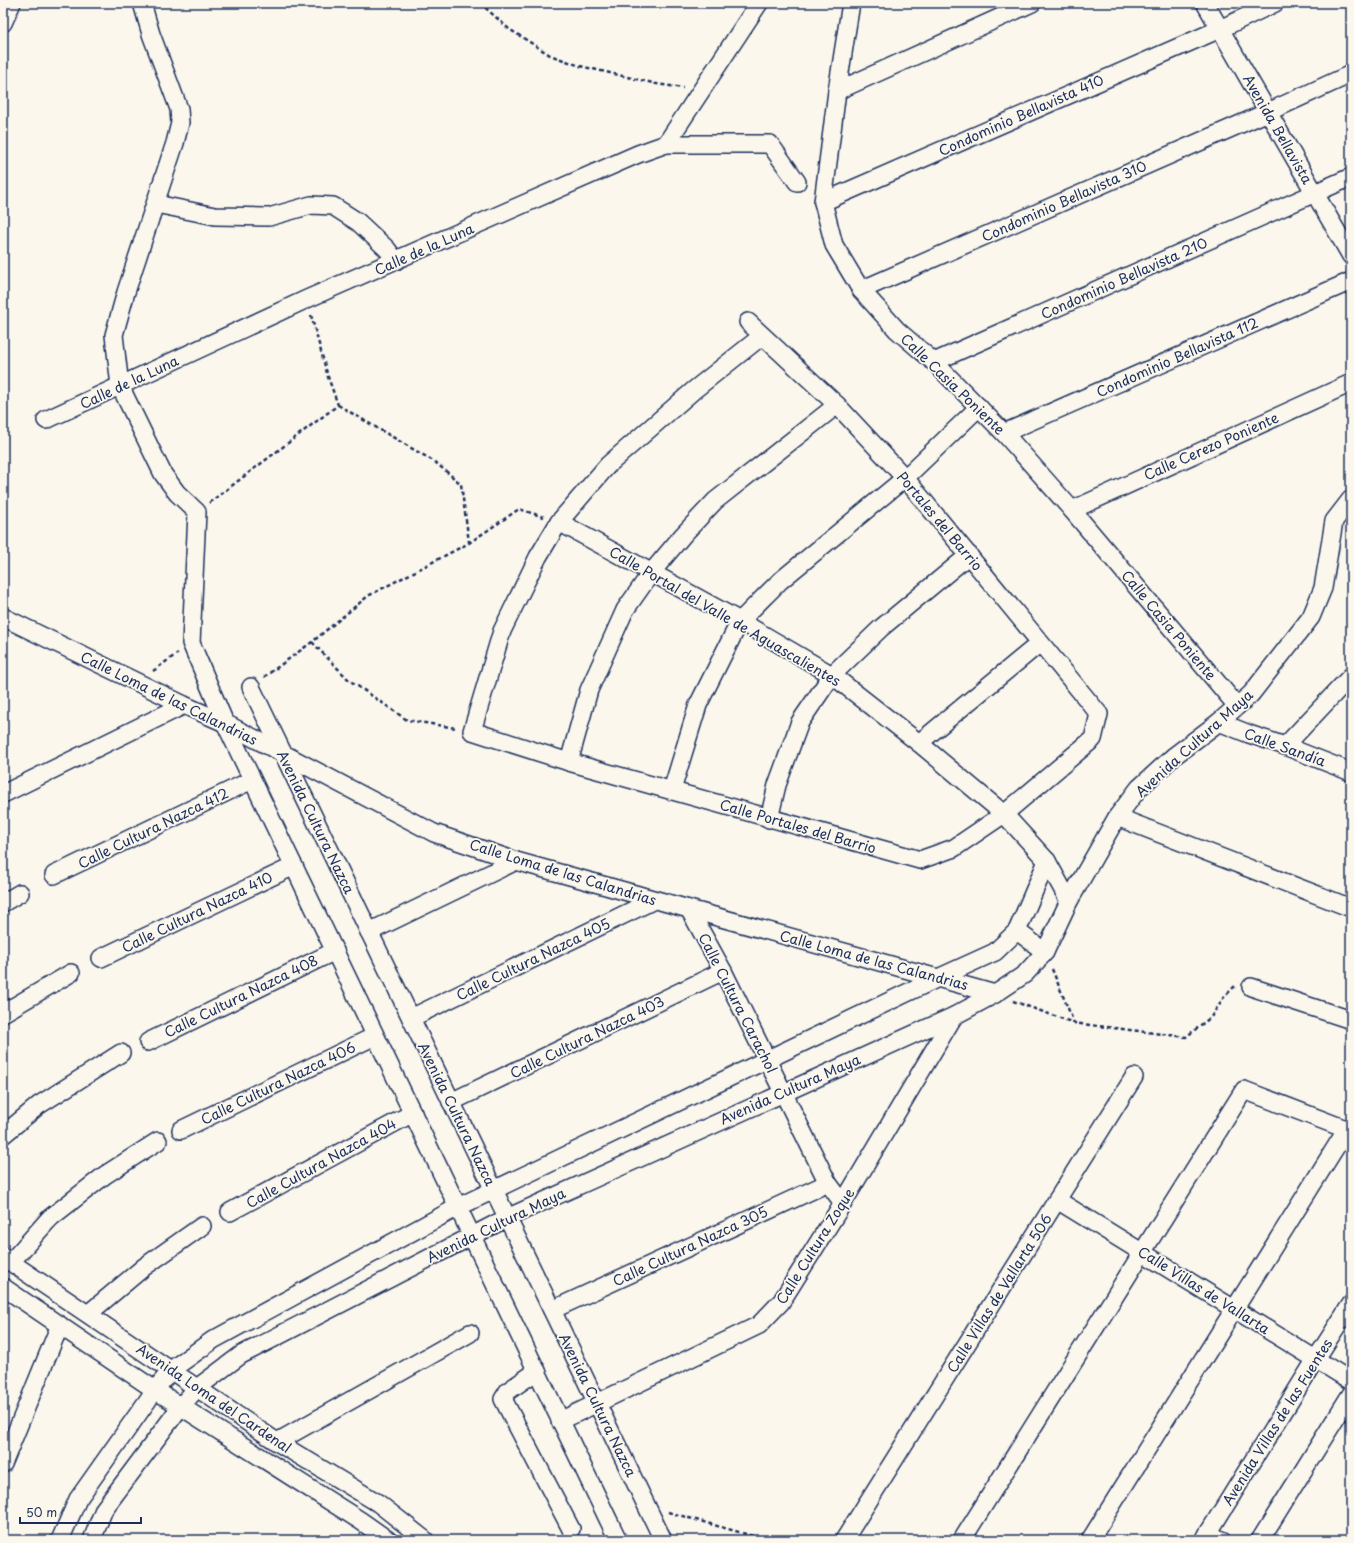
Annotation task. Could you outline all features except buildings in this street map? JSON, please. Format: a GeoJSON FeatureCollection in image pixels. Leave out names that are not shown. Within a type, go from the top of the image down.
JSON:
{"type":"FeatureCollection","features":[{"type":"Feature","properties":{"kind":"street"},"geometry":{"type":"LineString","coordinates":[[3,23],[12,3]]}},
{"type":"Feature","properties":{"kind":"street"},"geometry":{"type":"LineString","coordinates":[[142,3],[151,34],[179,109],[180,123],[156,204],[126,292],[114,335],[120,386],[163,474],[177,493],[197,512],[191,643],[225,723],[252,780],[618,1540]]}},
{"type":"Feature","properties":{"kind":"street"},"geometry":{"type":"LineString","coordinates":[[666,144],[700,90],[759,3]]}},
{"type":"Feature","properties":{"kind":"street","name":"Calle Casia Poniente"},"geometry":{"type":"LineString","coordinates":[[851,3],[837,90],[823,202],[834,245],[860,290],[897,330],[934,362],[1004,433],[1072,510],[1237,706]]}},
{"type":"Feature","properties":{"kind":"street"},"geometry":{"type":"LineString","coordinates":[[837,90],[1032,3]]}},
{"type":"Feature","properties":{"kind":"street","name":"Avenida Bellavista"},"geometry":{"type":"LineString","coordinates":[[1205,3],[1351,256]]}},
{"type":"Feature","properties":{"kind":"street","name":"Condominio Bellavista 410"},"geometry":{"type":"LineString","coordinates":[[823,202],[1220,29],[1276,3]]}},
{"type":"Feature","properties":{"kind":"street","name":"Condominio Bellavista 310"},"geometry":{"type":"LineString","coordinates":[[860,290],[1268,112],[1351,74]]}},
{"type":"Feature","properties":{"kind":"street","name":"Calle de la Luna"},"geometry":{"type":"LineString","coordinates":[[46,420],[307,300],[638,154],[666,144],[770,144],[797,182]]}},
{"type":"Feature","properties":{"kind":"street","name":"Condominio Bellavista 210"},"geometry":{"type":"LineString","coordinates":[[934,362],[1351,177]]}},
{"type":"Feature","properties":{"kind":"street"},"geometry":{"type":"LineString","coordinates":[[156,204],[215,216],[269,217],[311,205],[333,206],[358,222],[387,249],[396,261]]}},
{"type":"Feature","properties":{"kind":"street","name":"Condominio Bellavista 112"},"geometry":{"type":"LineString","coordinates":[[1004,433],[1351,281]]}},
{"type":"Feature","properties":{"kind":"street","name":"Portales del Barrio"},"geometry":{"type":"LineString","coordinates":[[748,322],[837,405],[905,478],[969,555],[1099,714],[1093,739]]}},
{"type":"Feature","properties":{"kind":"street"},"geometry":{"type":"LineString","coordinates":[[472,731],[502,631],[538,558],[559,522],[608,465],[694,390],[762,336]]}},
{"type":"Feature","properties":{"kind":"street","name":"Calle Cerezo Poniente"},"geometry":{"type":"LineString","coordinates":[[1072,510],[1351,383]]}},
{"type":"Feature","properties":{"kind":"street"},"geometry":{"type":"LineString","coordinates":[[569,762],[589,690],[625,610],[651,573],[683,535],[715,501],[837,405]]}},
{"type":"Feature","properties":{"kind":"street"},"geometry":{"type":"LineString","coordinates":[[672,790],[698,706],[740,622],[780,581],[905,478],[979,407]]}},
{"type":"Feature","properties":{"kind":"street","name":"Avenida Cultura Maya"},"geometry":{"type":"LineString","coordinates":[[92,1540],[104,1509],[181,1406],[197,1388],[241,1355],[471,1235],[783,1092],[954,1016],[995,994],[1025,974],[1045,952],[1069,901],[1117,817],[1139,788],[1174,756],[1219,722],[1251,694],[1311,617],[1323,588],[1334,521],[1351,499]]}},
{"type":"Feature","properties":{"kind":"street","name":"Calle Portal del Valle de Aguascalientes"},"geometry":{"type":"LineString","coordinates":[[559,522],[740,622],[832,675],[919,743],[1004,814],[1047,861],[1069,901]]}},
{"type":"Feature","properties":{"kind":"street"},"geometry":{"type":"LineString","coordinates":[[769,818],[776,786],[800,722],[832,675],[881,628],[969,555]]}},
{"type":"Feature","properties":{"kind":"street","name":"Calle Loma de las Calandrias"},"geometry":{"type":"LineString","coordinates":[[3,617],[184,705],[225,723],[283,755],[434,833],[516,861],[995,994]]}},
{"type":"Feature","properties":{"kind":"street"},"geometry":{"type":"LineString","coordinates":[[919,743],[1040,643]]}},
{"type":"Feature","properties":{"kind":"street"},"geometry":{"type":"LineString","coordinates":[[1285,746],[1351,676]]}},
{"type":"Feature","properties":{"kind":"street","name":"Avenida Cultura Nazca"},"geometry":{"type":"LineString","coordinates":[[251,687],[663,1540]]}},
{"type":"Feature","properties":{"kind":"street"},"geometry":{"type":"LineString","coordinates":[[3,794],[184,705]]}},
{"type":"Feature","properties":{"kind":"street","name":"Calle Sandía"},"geometry":{"type":"LineString","coordinates":[[1219,722],[1351,772]]}},
{"type":"Feature","properties":{"kind":"street","name":"Calle Portales del Barrio"},"geometry":{"type":"LineString","coordinates":[[472,731],[569,762],[920,860],[954,848],[1004,814],[1093,739]]}},
{"type":"Feature","properties":{"kind":"street","name":"Calle Cultura Nazca 412"},"geometry":{"type":"LineString","coordinates":[[54,876],[252,780]]}},
{"type":"Feature","properties":{"kind":"street"},"geometry":{"type":"LineString","coordinates":[[1117,817],[1351,908]]}},
{"type":"Feature","properties":{"kind":"street"},"geometry":{"type":"LineString","coordinates":[[369,932],[516,861]]}},
{"type":"Feature","properties":{"kind":"street"},"geometry":{"type":"LineString","coordinates":[[60,1540],[78,1499],[155,1390],[171,1370],[213,1340],[493,1189],[995,952],[1017,931],[1047,861]]}},
{"type":"Feature","properties":{"kind":"street","name":"Calle Cultura Nazca 410"},"geometry":{"type":"LineString","coordinates":[[101,958],[294,866]]}},
{"type":"Feature","properties":{"kind":"street"},"geometry":{"type":"LineString","coordinates":[[3,903],[20,893]]}},
{"type":"Feature","properties":{"kind":"street","name":"Calle Cultura Nazca 405"},"geometry":{"type":"LineString","coordinates":[[411,1018],[654,900]]}},
{"type":"Feature","properties":{"kind":"street","name":"Calle Cultura Carachol"},"geometry":{"type":"LineString","coordinates":[[689,909],[724,971],[828,1183],[843,1203]]}},
{"type":"Feature","properties":{"kind":"street"},"geometry":{"type":"LineString","coordinates":[[1017,931],[1045,952]]}},
{"type":"Feature","properties":{"kind":"street","name":"Calle Cultura Nazca 408"},"geometry":{"type":"LineString","coordinates":[[148,1042],[334,951]]}},
{"type":"Feature","properties":{"kind":"street","name":"Calle Cultura Nazca 403"},"geometry":{"type":"LineString","coordinates":[[451,1102],[724,971]]}},
{"type":"Feature","properties":{"kind":"street"},"geometry":{"type":"LineString","coordinates":[[3,1013],[70,973]]}},
{"type":"Feature","properties":{"kind":"street"},"geometry":{"type":"LineString","coordinates":[[1252,987],[1351,1020]]}},
{"type":"Feature","properties":{"kind":"street","name":"Calle Cultura Zoque"},"geometry":{"type":"LineString","coordinates":[[560,1421],[759,1325],[781,1302],[843,1203],[954,1016]]}},
{"type":"Feature","properties":{"kind":"street","name":"Calle Cultura Nazca 406"},"geometry":{"type":"LineString","coordinates":[[181,1130],[375,1036]]}},
{"type":"Feature","properties":{"kind":"street"},"geometry":{"type":"LineString","coordinates":[[3,1135],[39,1105],[121,1053]]}},
{"type":"Feature","properties":{"kind":"street","name":"Calle Villas de Vallarta 506"},"geometry":{"type":"LineString","coordinates":[[844,1540],[1134,1077]]}},
{"type":"Feature","properties":{"kind":"street"},"geometry":{"type":"LineString","coordinates":[[962,1540],[1244,1090],[1349,1130],[1234,1309],[1090,1540]]}},
{"type":"Feature","properties":{"kind":"street","name":"Calle Cultura Nazca 404"},"geometry":{"type":"LineString","coordinates":[[230,1212],[413,1113]]}},
{"type":"Feature","properties":{"kind":"street"},"geometry":{"type":"LineString","coordinates":[[7,1259],[50,1218],[105,1175],[158,1141]]}},
{"type":"Feature","properties":{"kind":"street","name":"Calle Cultura Nazca 305"},"geometry":{"type":"LineString","coordinates":[[552,1310],[828,1183]]}},
{"type":"Feature","properties":{"kind":"street","name":"Calle Villas de Vallarta"},"geometry":{"type":"LineString","coordinates":[[1057,1200],[1351,1381]]}},
{"type":"Feature","properties":{"kind":"street"},"geometry":{"type":"LineString","coordinates":[[88,1314],[144,1266],[202,1226]]}},
{"type":"Feature","properties":{"kind":"street","name":"Avenida Loma del Cardenal"},"geometry":{"type":"LineString","coordinates":[[7,1259],[277,1442],[378,1503],[423,1540]]}},
{"type":"Feature","properties":{"kind":"street","name":"Avenida Loma del Cardenal"},"geometry":{"type":"LineString","coordinates":[[3,1287],[155,1390],[361,1520],[388,1540]]}},
{"type":"Feature","properties":{"kind":"street","name":"Avenida Villas de las Fuentes"},"geometry":{"type":"LineString","coordinates":[[1211,1538],[1316,1359],[1351,1304]]}},
{"type":"Feature","properties":{"kind":"street"},"geometry":{"type":"LineString","coordinates":[[3,1464],[60,1325]]}},
{"type":"Feature","properties":{"kind":"street"},"geometry":{"type":"LineString","coordinates":[[277,1442],[470,1333]]}},
{"type":"Feature","properties":{"kind":"street"},"geometry":{"type":"LineString","coordinates":[[537,1371],[508,1392],[503,1400],[571,1529]]}},
{"type":"Feature","properties":{"kind":"street"},"geometry":{"type":"LineString","coordinates":[[1260,1540],[1351,1394]]}},
{"type":"Feature","properties":{"kind":"street"},"geometry":{"type":"LineString","coordinates":[[361,1520],[378,1503]]}},
{"type":"Feature","properties":{"kind":"path"},"geometry":{"type":"LineString","coordinates":[[480,3],[509,29],[550,55],[580,66],[626,77],[657,84],[700,90]]}},
{"type":"Feature","properties":{"kind":"path"},"geometry":{"type":"LineString","coordinates":[[307,300],[328,377],[338,405],[435,462],[461,484],[469,543]]}},
{"type":"Feature","properties":{"kind":"path"},"geometry":{"type":"LineString","coordinates":[[197,512],[338,405]]}},
{"type":"Feature","properties":{"kind":"path"},"geometry":{"type":"LineString","coordinates":[[251,687],[312,642],[368,596],[469,543],[519,509],[559,522]]}},
{"type":"Feature","properties":{"kind":"path"},"geometry":{"type":"LineString","coordinates":[[312,642],[349,680],[407,720],[472,731]]}},
{"type":"Feature","properties":{"kind":"path"},"geometry":{"type":"LineString","coordinates":[[138,682],[191,643]]}},
{"type":"Feature","properties":{"kind":"path"},"geometry":{"type":"LineString","coordinates":[[1045,952],[1074,1023]]}},
{"type":"Feature","properties":{"kind":"path"},"geometry":{"type":"LineString","coordinates":[[995,994],[1074,1023],[1186,1037],[1211,1018],[1224,997],[1234,986],[1252,987]]}},
{"type":"Feature","properties":{"kind":"path"},"geometry":{"type":"LineString","coordinates":[[647,1507],[767,1540]]}}]}
